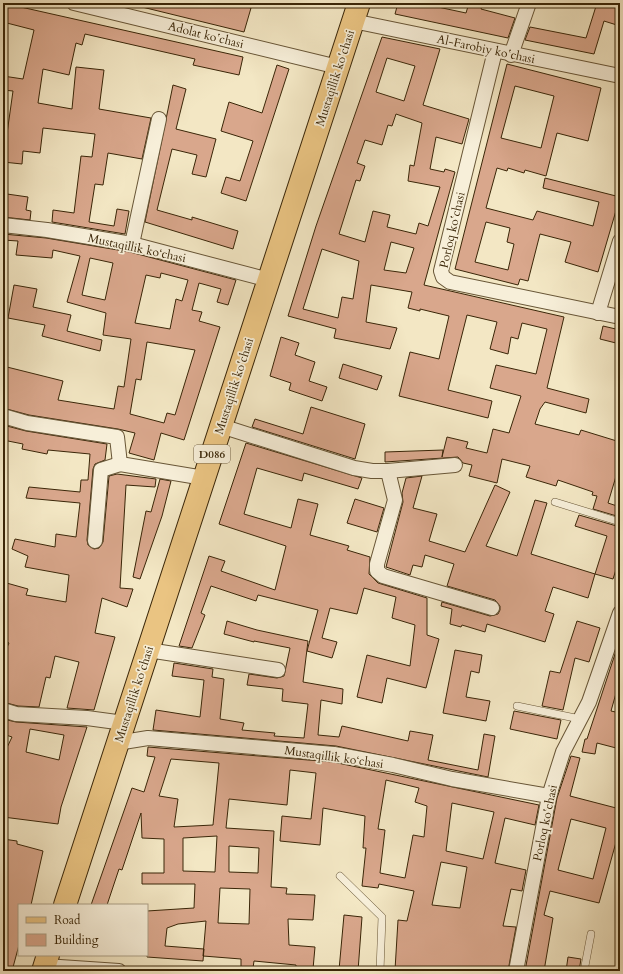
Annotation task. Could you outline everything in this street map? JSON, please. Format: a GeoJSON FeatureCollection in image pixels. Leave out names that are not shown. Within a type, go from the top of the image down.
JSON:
{"type":"FeatureCollection","features":[{"type":"Feature","properties":{"kind":"main road","name":"Mustaqillik koʻchasi"},"geometry":{"type":"LineString","coordinates":[[65,904],[356,12]]}},
{"type":"Feature","properties":{"kind":"street","name":"Adolat koʻchasi"},"geometry":{"type":"LineString","coordinates":[[74,3],[338,67]]}},
{"type":"Feature","properties":{"kind":"street"},"geometry":{"type":"LineString","coordinates":[[511,55],[529,3]]}},
{"type":"Feature","properties":{"kind":"street","name":"Al-Farobiy koʻchasi"},"geometry":{"type":"LineString","coordinates":[[356,12],[511,55],[620,76]]}},
{"type":"Feature","properties":{"kind":"street","name":"Porloq koʻchasi"},"geometry":{"type":"LineString","coordinates":[[495,51],[441,271],[443,277],[450,282],[620,317]]}},
{"type":"Feature","properties":{"kind":"street"},"geometry":{"type":"LineString","coordinates":[[132,244],[159,119]]}},
{"type":"Feature","properties":{"kind":"street","name":"Mustaqillik ko‘chasi"},"geometry":{"type":"LineString","coordinates":[[3,225],[47,230],[132,244],[269,280]]}},
{"type":"Feature","properties":{"kind":"street"},"geometry":{"type":"LineString","coordinates":[[598,313],[620,241]]}},
{"type":"Feature","properties":{"kind":"street"},"geometry":{"type":"LineString","coordinates":[[3,416],[27,423],[118,437],[120,464]]}},
{"type":"Feature","properties":{"kind":"street"},"geometry":{"type":"LineString","coordinates":[[221,426],[354,468],[372,471],[388,471],[455,465]]}},
{"type":"Feature","properties":{"kind":"street"},"geometry":{"type":"LineString","coordinates":[[95,541],[101,470],[120,464],[204,478]]}},
{"type":"Feature","properties":{"kind":"street"},"geometry":{"type":"LineString","coordinates":[[388,471],[395,500],[377,564],[377,571],[383,576],[492,608]]}},
{"type":"Feature","properties":{"kind":"street","name":"Porloq koʻchasi"},"geometry":{"type":"LineString","coordinates":[[516,971],[548,796],[563,752],[589,702],[620,613]]}},
{"type":"Feature","properties":{"kind":"street"},"geometry":{"type":"LineString","coordinates":[[148,650],[278,670]]}},
{"type":"Feature","properties":{"kind":"street","name":"Mustaqillik ko‘chasi"},"geometry":{"type":"LineString","coordinates":[[3,710],[16,714],[87,718],[121,733],[148,738],[334,754],[393,765],[452,779],[548,796]]}},
{"type":"Feature","properties":{"kind":"street"},"geometry":{"type":"LineString","coordinates":[[46,964],[119,971]]}},
{"type":"Feature","properties":{"kind":"lane"},"geometry":{"type":"LineString","coordinates":[[555,502],[620,522]]}},
{"type":"Feature","properties":{"kind":"lane"},"geometry":{"type":"LineString","coordinates":[[517,706],[580,719]]}},
{"type":"Feature","properties":{"kind":"lane"},"geometry":{"type":"LineString","coordinates":[[340,876],[382,917],[380,971]]}},
{"type":"Feature","properties":{"kind":"lane"},"geometry":{"type":"LineString","coordinates":[[584,971],[591,934]]}},
{"type":"Feature","properties":{"kind":"building"},"geometry":{"type":"Polygon","coordinates":[[[3,3],[243,57],[239,75],[193,65],[195,59],[85,34],[82,45],[76,43],[69,75],[43,69],[38,103],[72,109],[76,67],[104,70],[99,109],[151,118],[142,159],[108,153],[103,185],[95,184],[89,222],[114,226],[117,209],[129,211],[125,234],[52,222],[53,210],[74,213],[81,156],[92,157],[95,134],[43,128],[40,153],[23,151],[22,164],[3,162],[13,91],[3,90],[3,76],[23,79],[34,30],[3,22],[3,3]]]}},
{"type":"Feature","properties":{"kind":"building"},"geometry":{"type":"Polygon","coordinates":[[[142,3],[234,3],[251,8],[244,32],[142,7],[142,3]]]}},
{"type":"Feature","properties":{"kind":"building"},"geometry":{"type":"Polygon","coordinates":[[[398,3],[419,3],[466,13],[469,3],[483,3],[481,9],[515,18],[508,38],[395,14],[398,3]]]}},
{"type":"Feature","properties":{"kind":"building"},"geometry":{"type":"Polygon","coordinates":[[[597,3],[620,3],[620,26],[604,21],[594,54],[525,40],[530,27],[586,38],[597,3]]]}},
{"type":"Feature","properties":{"kind":"building"},"geometry":{"type":"Polygon","coordinates":[[[382,37],[440,49],[423,105],[469,119],[462,144],[436,137],[430,169],[444,172],[445,169],[455,172],[424,285],[564,317],[547,388],[589,399],[586,413],[545,402],[540,409],[535,424],[579,435],[581,430],[620,442],[620,463],[608,503],[620,507],[620,517],[593,509],[597,496],[592,495],[593,492],[558,480],[556,486],[526,477],[530,466],[502,459],[497,483],[469,476],[472,465],[463,463],[458,457],[385,462],[385,452],[443,450],[442,457],[447,437],[468,442],[466,448],[487,453],[493,429],[509,433],[521,396],[490,388],[496,365],[536,374],[547,329],[522,323],[518,339],[511,337],[508,354],[490,349],[497,322],[467,315],[448,390],[492,401],[488,418],[399,396],[410,352],[439,359],[449,316],[420,309],[420,311],[408,308],[412,292],[371,285],[366,322],[397,328],[390,349],[334,338],[336,329],[288,316],[316,226],[382,37]],[[387,58],[376,92],[404,101],[415,66],[387,58]],[[396,114],[392,126],[388,125],[382,145],[365,140],[357,163],[365,166],[360,181],[356,180],[339,234],[365,242],[373,211],[390,215],[387,227],[416,234],[419,223],[428,226],[440,187],[408,181],[410,165],[414,166],[422,123],[396,114]],[[391,242],[384,270],[406,273],[414,248],[391,242]],[[322,249],[303,309],[338,318],[342,297],[353,299],[359,261],[322,249]]]}},
{"type":"Feature","properties":{"kind":"building"},"geometry":{"type":"Polygon","coordinates":[[[507,64],[601,88],[588,141],[557,133],[546,176],[525,170],[524,173],[508,168],[507,171],[497,168],[486,208],[533,220],[537,211],[593,226],[599,202],[543,188],[545,178],[620,197],[598,272],[565,262],[571,242],[540,234],[528,281],[520,279],[518,285],[455,269],[507,64]],[[515,86],[501,138],[541,148],[554,96],[515,86]],[[486,222],[475,262],[508,270],[514,244],[507,242],[510,228],[486,222]]]}},
{"type":"Feature","properties":{"kind":"building"},"geometry":{"type":"Polygon","coordinates":[[[277,65],[289,69],[246,201],[221,193],[226,177],[240,181],[253,141],[221,131],[229,102],[262,113],[277,65]]]}},
{"type":"Feature","properties":{"kind":"building"},"geometry":{"type":"Polygon","coordinates":[[[173,85],[186,89],[176,129],[216,139],[206,177],[192,174],[197,155],[172,149],[157,210],[192,220],[192,217],[238,231],[233,249],[145,222],[173,85]]]}},
{"type":"Feature","properties":{"kind":"building"},"geometry":{"type":"Polygon","coordinates":[[[7,194],[28,197],[26,210],[31,211],[30,220],[3,217],[7,194]]]}},
{"type":"Feature","properties":{"kind":"building"},"geometry":{"type":"Polygon","coordinates":[[[3,234],[46,238],[130,252],[236,280],[228,305],[217,302],[221,289],[199,283],[192,310],[202,312],[199,321],[220,327],[184,440],[161,433],[154,460],[129,453],[135,433],[29,415],[3,408],[3,366],[63,381],[58,400],[114,409],[118,386],[124,387],[131,339],[103,335],[106,313],[67,302],[80,256],[53,250],[52,258],[16,255],[18,241],[3,240],[3,234]],[[90,258],[82,295],[105,300],[113,263],[90,258]],[[161,273],[160,278],[146,275],[135,323],[170,329],[176,299],[182,301],[188,280],[161,273]],[[147,342],[141,380],[136,379],[130,414],[164,423],[167,413],[175,415],[195,350],[147,342]]]}},
{"type":"Feature","properties":{"kind":"building"},"geometry":{"type":"Polygon","coordinates":[[[14,285],[37,289],[33,307],[71,315],[67,331],[102,340],[100,351],[42,336],[45,325],[8,318],[14,285]]]}},
{"type":"Feature","properties":{"kind":"building"},"geometry":{"type":"Polygon","coordinates":[[[603,326],[620,330],[620,344],[600,339],[603,326]]]}},
{"type":"Feature","properties":{"kind":"building"},"geometry":{"type":"Polygon","coordinates":[[[281,337],[299,343],[295,355],[315,362],[309,381],[327,387],[322,401],[289,390],[291,383],[270,376],[281,337]]]}},
{"type":"Feature","properties":{"kind":"building"},"geometry":{"type":"Polygon","coordinates":[[[343,364],[382,376],[377,390],[339,378],[343,364]]]}},
{"type":"Feature","properties":{"kind":"building"},"geometry":{"type":"Polygon","coordinates":[[[311,407],[365,424],[355,459],[252,427],[255,419],[303,434],[311,407]]]}},
{"type":"Feature","properties":{"kind":"building"},"geometry":{"type":"Polygon","coordinates":[[[3,425],[26,431],[107,444],[105,460],[95,464],[93,469],[87,540],[88,545],[94,549],[99,548],[103,542],[109,476],[117,474],[156,479],[155,487],[126,485],[120,588],[133,589],[127,607],[102,598],[95,633],[115,637],[94,710],[67,708],[79,662],[55,656],[50,678],[46,677],[39,707],[18,706],[3,702],[3,656],[9,643],[3,640],[3,582],[28,589],[26,595],[66,602],[69,575],[25,567],[28,556],[12,549],[15,539],[55,547],[56,534],[76,537],[80,503],[26,498],[29,487],[80,492],[81,480],[88,480],[90,454],[48,450],[47,454],[22,449],[23,444],[3,440],[3,425]]]}},
{"type":"Feature","properties":{"kind":"building"},"geometry":{"type":"Polygon","coordinates":[[[246,443],[362,478],[358,489],[304,473],[302,481],[257,468],[244,514],[291,528],[298,499],[318,504],[310,535],[349,546],[347,550],[370,557],[369,574],[378,583],[427,598],[427,635],[439,639],[426,688],[387,678],[382,703],[357,697],[367,655],[410,666],[415,625],[392,618],[396,597],[364,588],[357,614],[330,608],[322,638],[337,642],[332,658],[307,651],[318,610],[258,595],[256,601],[211,586],[201,613],[205,615],[192,648],[179,646],[209,556],[225,561],[221,571],[275,590],[286,546],[219,524],[246,443]]]}},
{"type":"Feature","properties":{"kind":"building"},"geometry":{"type":"Polygon","coordinates":[[[422,476],[413,508],[437,514],[429,541],[465,552],[495,485],[510,492],[486,546],[517,556],[535,500],[547,503],[531,554],[595,574],[588,598],[553,587],[545,611],[554,614],[545,642],[487,624],[485,632],[462,625],[461,627],[450,624],[452,609],[441,606],[442,602],[490,616],[498,614],[500,610],[500,606],[495,600],[447,586],[454,564],[425,555],[422,567],[413,565],[410,575],[386,567],[403,502],[402,493],[406,478],[422,476]]]}},
{"type":"Feature","properties":{"kind":"building"},"geometry":{"type":"Polygon","coordinates":[[[160,479],[171,481],[162,516],[140,579],[133,577],[146,511],[151,512],[160,479]]]}},
{"type":"Feature","properties":{"kind":"building"},"geometry":{"type":"Polygon","coordinates":[[[355,499],[384,508],[377,532],[347,523],[355,499]]]}},
{"type":"Feature","properties":{"kind":"building"},"geometry":{"type":"Polygon","coordinates":[[[579,515],[620,527],[620,557],[613,579],[595,574],[607,536],[575,526],[579,515]]]}},
{"type":"Feature","properties":{"kind":"building"},"geometry":{"type":"Polygon","coordinates":[[[227,621],[257,630],[308,641],[303,682],[343,689],[342,704],[321,700],[318,735],[339,737],[342,726],[408,741],[410,731],[433,735],[428,760],[478,770],[484,734],[495,736],[488,777],[336,746],[153,730],[156,710],[200,717],[204,680],[172,676],[174,663],[213,669],[212,677],[224,679],[220,719],[244,723],[242,730],[275,733],[274,736],[304,738],[308,704],[282,701],[283,689],[247,685],[249,674],[277,678],[284,676],[290,648],[254,642],[224,634],[227,621]]]}},
{"type":"Feature","properties":{"kind":"building"},"geometry":{"type":"Polygon","coordinates":[[[577,621],[600,628],[589,662],[575,658],[563,710],[542,706],[550,671],[560,673],[577,621]]]}},
{"type":"Feature","properties":{"kind":"building"},"geometry":{"type":"Polygon","coordinates":[[[618,645],[620,645],[620,679],[611,711],[620,713],[620,749],[597,743],[595,754],[582,752],[585,739],[587,739],[618,645]]]}},
{"type":"Feature","properties":{"kind":"building"},"geometry":{"type":"Polygon","coordinates":[[[455,650],[482,655],[479,673],[471,671],[466,697],[490,701],[486,721],[443,713],[455,650]]]}},
{"type":"Feature","properties":{"kind":"building"},"geometry":{"type":"Polygon","coordinates":[[[514,711],[561,720],[557,739],[510,729],[514,711]]]}},
{"type":"Feature","properties":{"kind":"building"},"geometry":{"type":"Polygon","coordinates":[[[3,719],[16,722],[87,727],[61,807],[58,824],[3,817],[3,756],[12,737],[3,734],[3,719]],[[30,729],[26,752],[59,760],[64,735],[30,729]]]}},
{"type":"Feature","properties":{"kind":"building"},"geometry":{"type":"Polygon","coordinates":[[[148,747],[333,762],[539,805],[535,825],[505,818],[495,863],[526,870],[522,891],[511,889],[503,926],[516,927],[508,971],[395,970],[398,920],[407,921],[414,891],[379,884],[378,888],[362,886],[366,848],[363,848],[365,816],[323,808],[320,845],[280,841],[282,816],[311,819],[316,773],[290,770],[287,805],[229,799],[226,828],[274,831],[271,887],[287,888],[286,894],[315,895],[313,920],[288,919],[289,945],[315,947],[313,969],[296,967],[296,965],[254,961],[253,968],[241,967],[241,959],[203,956],[203,961],[147,957],[148,911],[194,908],[195,884],[142,884],[142,873],[164,873],[164,839],[142,838],[141,813],[122,870],[119,869],[107,904],[91,904],[132,788],[144,792],[155,757],[147,756],[148,747]],[[171,759],[159,796],[178,799],[174,827],[213,825],[219,763],[171,759]],[[386,780],[378,829],[385,830],[380,873],[405,878],[413,835],[424,837],[427,806],[415,802],[419,788],[386,780]],[[452,803],[446,851],[483,859],[494,812],[452,803]],[[217,836],[183,838],[183,871],[215,872],[217,836]],[[229,846],[229,872],[258,873],[259,848],[229,846]],[[441,862],[432,905],[460,908],[467,867],[441,862]],[[220,888],[218,923],[249,924],[250,889],[220,888]],[[206,921],[178,924],[167,928],[165,946],[204,949],[206,921]]]}},
{"type":"Feature","properties":{"kind":"building"},"geometry":{"type":"Polygon","coordinates":[[[571,756],[580,758],[570,796],[620,809],[620,828],[599,903],[550,891],[544,915],[553,918],[544,971],[525,971],[557,798],[571,756]],[[571,819],[558,870],[593,879],[606,828],[571,819]]]}},
{"type":"Feature","properties":{"kind":"building"},"geometry":{"type":"Polygon","coordinates":[[[3,839],[17,841],[17,844],[43,851],[31,904],[18,904],[18,949],[12,971],[3,971],[3,839]]]}},
{"type":"Feature","properties":{"kind":"building"},"geometry":{"type":"Polygon","coordinates":[[[344,915],[362,917],[358,971],[339,970],[344,915]]]}},
{"type":"Feature","properties":{"kind":"building"},"geometry":{"type":"Polygon","coordinates":[[[568,957],[581,959],[579,971],[566,971],[568,957]]]}}]}
